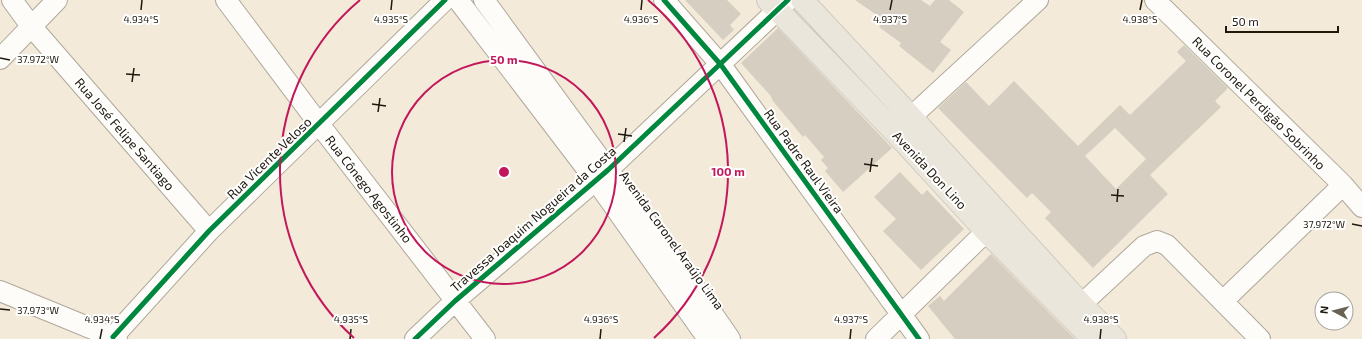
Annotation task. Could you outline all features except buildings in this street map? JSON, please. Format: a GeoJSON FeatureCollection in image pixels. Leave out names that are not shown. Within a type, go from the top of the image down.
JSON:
{"type":"FeatureCollection","features":[{"type":"Feature","properties":{"kind":"main road","name":"Avenida Don Lino"},"geometry":{"type":"LineString","coordinates":[[802,0],[911,116],[994,224]]}},
{"type":"Feature","properties":{"kind":"main road","name":"Avenida Don Lino"},"geometry":{"type":"LineString","coordinates":[[778,4],[895,132],[994,224],[1075,310],[1116,339]]}},
{"type":"Feature","properties":{"kind":"main road","name":"Avenida Don Lino"},"geometry":{"type":"LineString","coordinates":[[1075,310],[1093,339]]}},
{"type":"Feature","properties":{"kind":"street","name":"Rua José Felipe Santiago"},"geometry":{"type":"LineString","coordinates":[[12,0],[31,26],[209,231]]}},
{"type":"Feature","properties":{"kind":"street"},"geometry":{"type":"LineString","coordinates":[[0,59],[57,0]]}},
{"type":"Feature","properties":{"kind":"street","name":"Rua Cônego Agostinho"},"geometry":{"type":"LineString","coordinates":[[226,0],[319,124],[485,339]]}},
{"type":"Feature","properties":{"kind":"street","name":"Rua Vicente Veloso"},"geometry":{"type":"LineString","coordinates":[[115,338],[209,231],[445,0]]}},
{"type":"Feature","properties":{"kind":"street","name":"Avenida Coronel Araújo Lima"},"geometry":{"type":"LineString","coordinates":[[458,0],[533,83],[692,300],[730,339]]}},
{"type":"Feature","properties":{"kind":"street","name":"Avenida Coronel Araújo Lima"},"geometry":{"type":"LineString","coordinates":[[484,0],[533,83]]}},
{"type":"Feature","properties":{"kind":"street","name":"Rua Padre Raul Vieira"},"geometry":{"type":"LineString","coordinates":[[664,0],[721,65],[919,339]]}},
{"type":"Feature","properties":{"kind":"street"},"geometry":{"type":"LineString","coordinates":[[895,132],[1038,0]]}},
{"type":"Feature","properties":{"kind":"street","name":"Rua Coronel Perdigão Sobrinho"},"geometry":{"type":"LineString","coordinates":[[1155,0],[1355,195]]}},
{"type":"Feature","properties":{"kind":"street","name":"Travessa Joaquim Nogueira da Costa"},"geometry":{"type":"LineString","coordinates":[[415,339],[455,301],[602,176],[721,65],[778,4]]}},
{"type":"Feature","properties":{"kind":"street"},"geometry":{"type":"LineString","coordinates":[[1223,301],[1355,195]]}},
{"type":"Feature","properties":{"kind":"street"},"geometry":{"type":"LineString","coordinates":[[876,339],[994,224]]}},
{"type":"Feature","properties":{"kind":"street"},"geometry":{"type":"LineString","coordinates":[[1075,310],[1144,246],[1157,241],[1167,245],[1260,339]]}},
{"type":"Feature","properties":{"kind":"street"},"geometry":{"type":"LineString","coordinates":[[0,292],[115,338]]}},
{"type":"Feature","properties":{"kind":"street","name":"Avenida Coronel Araújo Lima"},"geometry":{"type":"LineString","coordinates":[[692,300],[708,339]]}},
{"type":"Feature","properties":{"kind":"cycle path"},"geometry":{"type":"LineString","coordinates":[[113,337],[209,231],[445,0]]}},
{"type":"Feature","properties":{"kind":"cycle path"},"geometry":{"type":"LineString","coordinates":[[664,0],[721,65],[919,339]]}},
{"type":"Feature","properties":{"kind":"cycle path"},"geometry":{"type":"LineString","coordinates":[[415,339],[455,301],[608,170],[788,0]]}}]}
